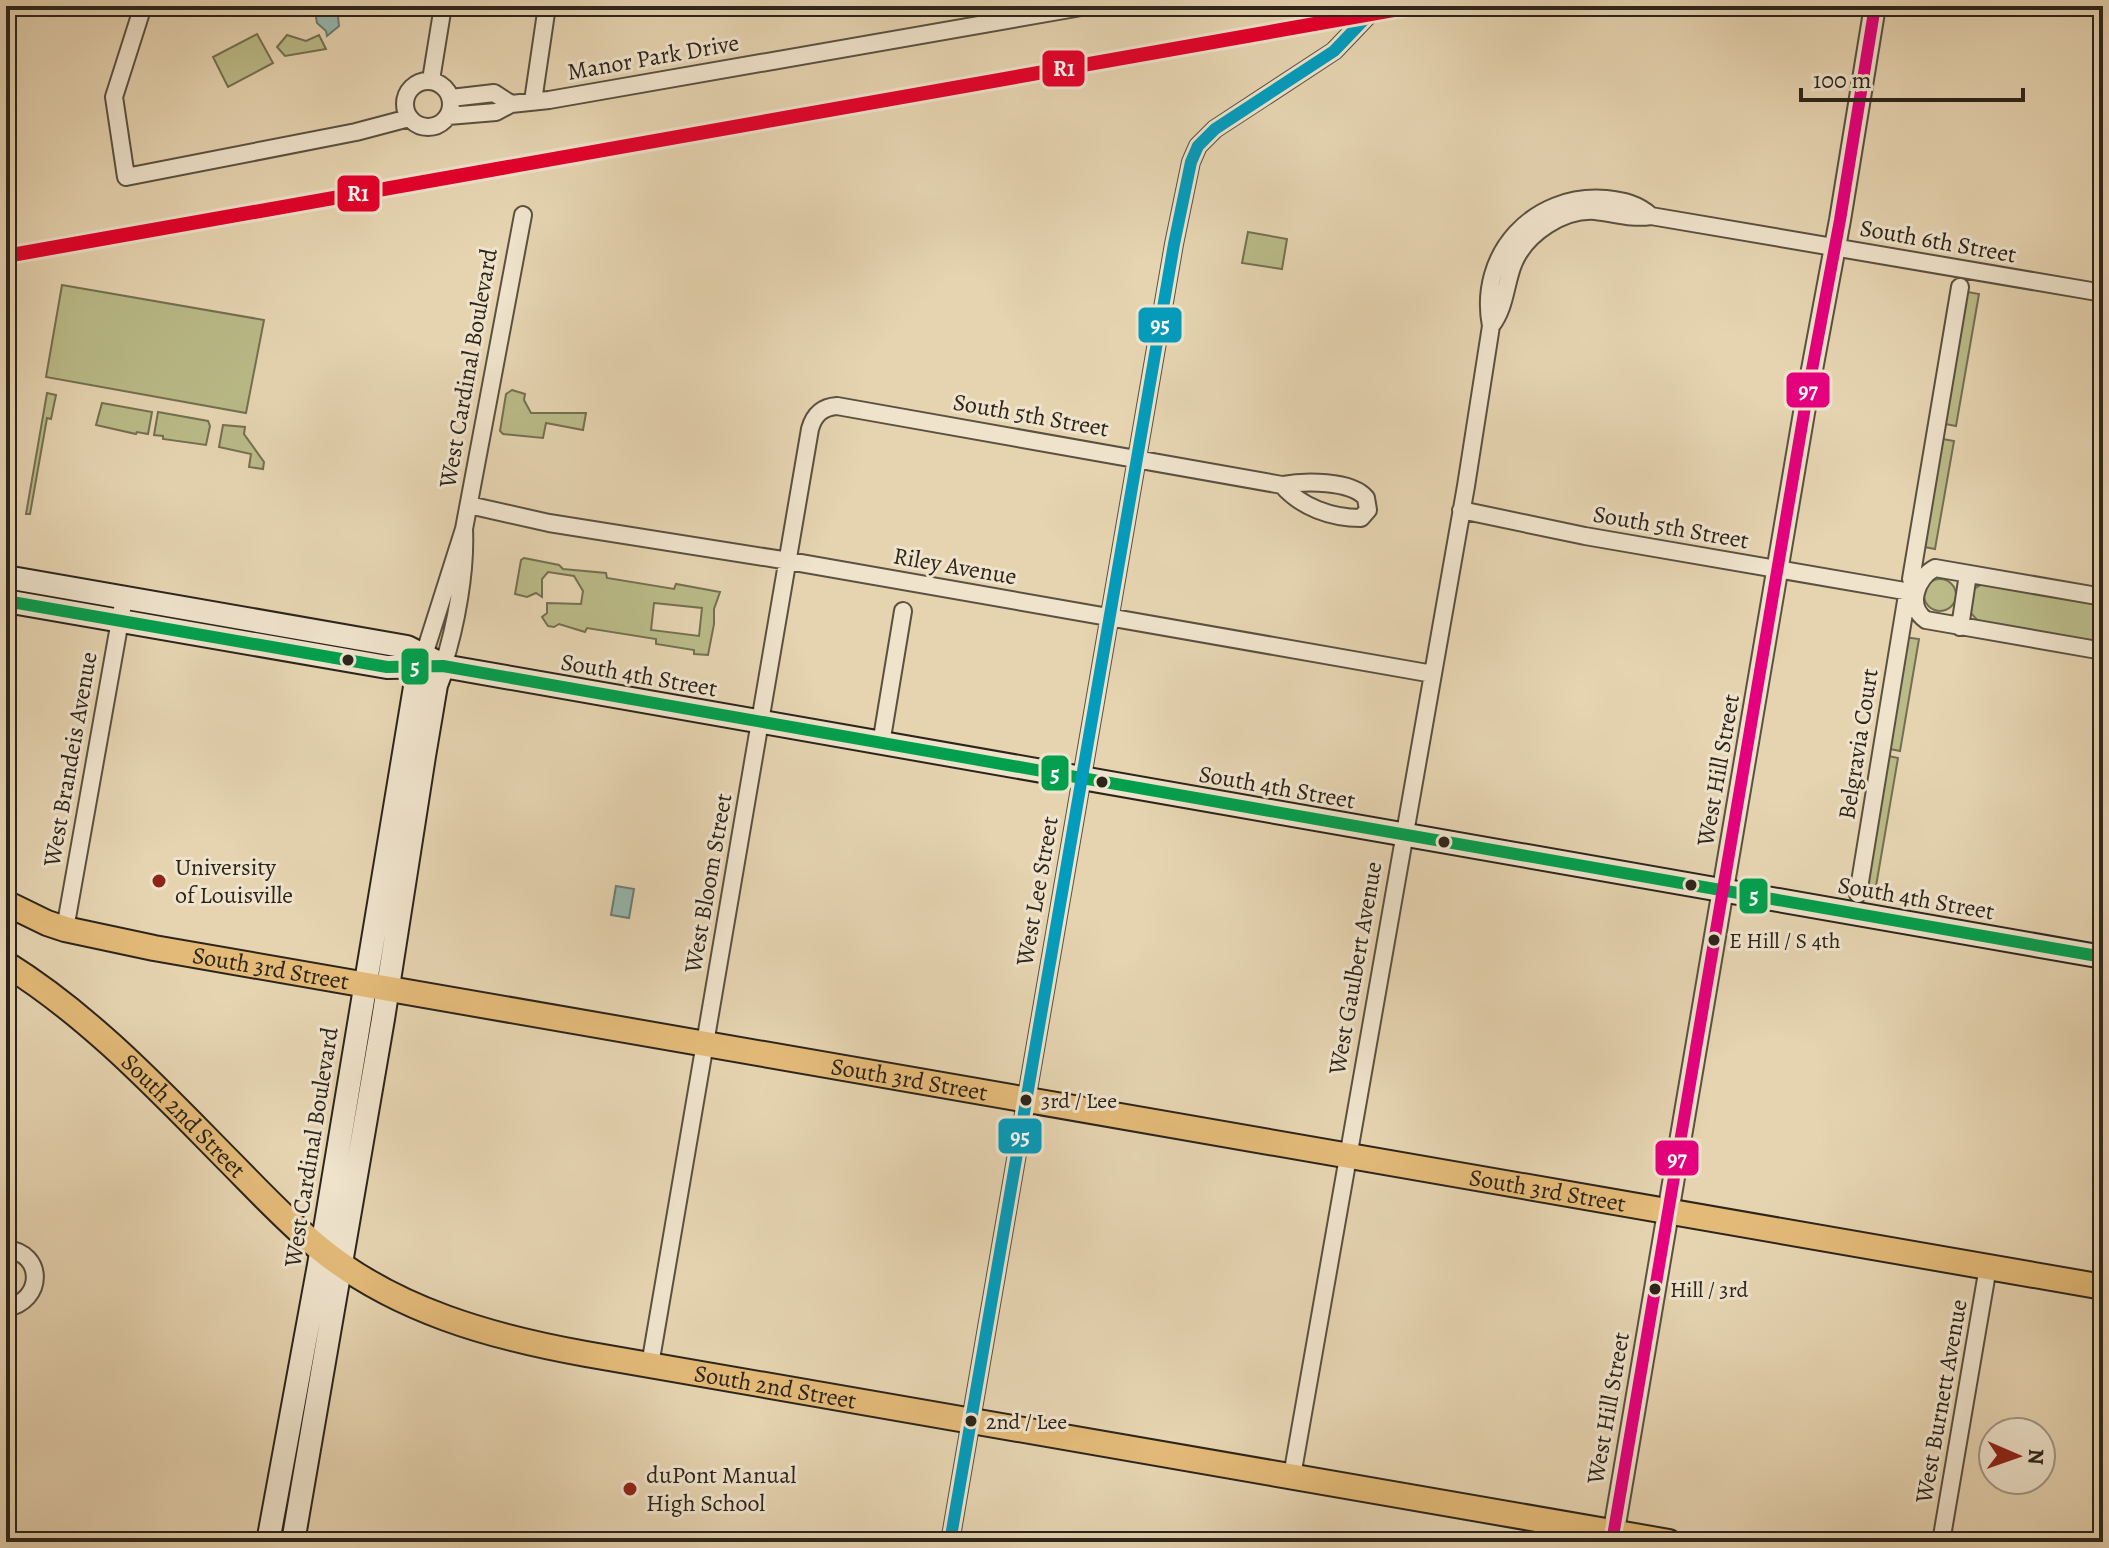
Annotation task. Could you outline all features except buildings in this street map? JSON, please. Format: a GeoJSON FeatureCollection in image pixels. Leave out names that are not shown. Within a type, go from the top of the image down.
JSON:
{"type":"FeatureCollection","features":[{"type":"Feature","properties":{"kind":"main road","name":"South 4th Street"},"geometry":{"type":"LineString","coordinates":[[6,577],[122,610],[387,667],[429,663],[2103,957]]}},
{"type":"Feature","properties":{"kind":"main road","name":"South 4th Street"},"geometry":{"type":"LineString","coordinates":[[6,601],[122,610]]}},
{"type":"Feature","properties":{"kind":"main road","name":"West Cardinal Boulevard"},"geometry":{"type":"LineString","coordinates":[[293,1542],[330,1256],[376,987],[436,685],[429,663]]}},
{"type":"Feature","properties":{"kind":"main road","name":"South 3rd Street"},"geometry":{"type":"LineString","coordinates":[[6,903],[65,929],[154,948],[2103,1287]]}},
{"type":"Feature","properties":{"kind":"main road","name":"South 2nd Street"},"geometry":{"type":"LineString","coordinates":[[6,964],[81,1018],[282,1216],[330,1256],[413,1304],[498,1337],[1292,1476],[1613,1537],[1669,1542]]}},
{"type":"Feature","properties":{"kind":"main road","name":"West Cardinal Boulevard"},"geometry":{"type":"LineString","coordinates":[[268,1542],[330,1256]]}},
{"type":"Feature","properties":{"kind":"street","name":"Manor Park Drive"},"geometry":{"type":"LineString","coordinates":[[143,6],[114,97],[126,177],[356,132],[409,118],[425,127],[434,127],[448,116],[496,112],[511,104],[1087,6]]}},
{"type":"Feature","properties":{"kind":"street"},"geometry":{"type":"LineString","coordinates":[[431,80],[443,6]]}},
{"type":"Feature","properties":{"kind":"street"},"geometry":{"type":"LineString","coordinates":[[533,101],[547,6]]}},
{"type":"Feature","properties":{"kind":"street","name":"West Lee Street"},"geometry":{"type":"LineString","coordinates":[[950,1542],[1174,244],[1194,154],[1215,129],[1334,51],[1377,6]]}},
{"type":"Feature","properties":{"kind":"street","name":"West Hill Street"},"geometry":{"type":"LineString","coordinates":[[1613,1537],[1875,6]]}},
{"type":"Feature","properties":{"kind":"street"},"geometry":{"type":"LineString","coordinates":[[409,118],[405,110],[408,91],[414,84],[431,80],[440,83],[451,98],[448,116]]}},
{"type":"Feature","properties":{"kind":"street","name":"Manor Park Drive"},"geometry":{"type":"LineString","coordinates":[[451,98],[494,93],[511,104]]}},
{"type":"Feature","properties":{"kind":"street","name":"West Gaulbert Avenue"},"geometry":{"type":"LineString","coordinates":[[1292,1476],[1461,510],[1491,326],[1491,287],[1500,259],[1517,231],[1536,214],[1568,201],[1592,198],[1639,205],[1651,216],[1669,219]]}},
{"type":"Feature","properties":{"kind":"street","name":"West Cardinal Boulevard"},"geometry":{"type":"LineString","coordinates":[[429,663],[449,647],[465,552],[464,529],[523,215]]}},
{"type":"Feature","properties":{"kind":"street","name":"South 6th Street"},"geometry":{"type":"LineString","coordinates":[[1669,219],[2103,293]]}},
{"type":"Feature","properties":{"kind":"street","name":"Belgravia Court"},"geometry":{"type":"LineString","coordinates":[[1858,894],[1960,287]]}},
{"type":"Feature","properties":{"kind":"street","name":"South 5th Street"},"geometry":{"type":"LineString","coordinates":[[820,412],[837,406],[1282,485]]}},
{"type":"Feature","properties":{"kind":"street","name":"West Bloom Street"},"geometry":{"type":"LineString","coordinates":[[650,1365],[810,429],[820,412]]}},
{"type":"Feature","properties":{"kind":"street","name":"Riley Avenue"},"geometry":{"type":"LineString","coordinates":[[469,505],[549,523],[789,561],[1433,674]]}},
{"type":"Feature","properties":{"kind":"street","name":"South 5th Street"},"geometry":{"type":"LineString","coordinates":[[1461,510],[1585,536],[1911,591]]}},
{"type":"Feature","properties":{"kind":"street"},"geometry":{"type":"LineString","coordinates":[[2103,597],[1935,568],[1925,574],[1911,591],[1919,616],[1926,620],[2103,651]]}},
{"type":"Feature","properties":{"kind":"street"},"geometry":{"type":"LineString","coordinates":[[1960,627],[1968,574]]}},
{"type":"Feature","properties":{"kind":"street","name":"West Brandeis Avenue"},"geometry":{"type":"LineString","coordinates":[[65,929],[122,610]]}},
{"type":"Feature","properties":{"kind":"street"},"geometry":{"type":"LineString","coordinates":[[881,744],[903,611]]}},
{"type":"Feature","properties":{"kind":"street"},"geometry":{"type":"LineString","coordinates":[[6,1249],[23,1254],[30,1261],[35,1279],[23,1302],[6,1308]]}},
{"type":"Feature","properties":{"kind":"street","name":"West Burnett Avenue"},"geometry":{"type":"LineString","coordinates":[[1941,1542],[1988,1267]]}},
{"type":"Feature","properties":{"kind":"green space"},"geometry":{"type":"Polygon","coordinates":[[[257,34],[273,63],[228,87],[213,57],[257,34]]]}},
{"type":"Feature","properties":{"kind":"green space"},"geometry":{"type":"Polygon","coordinates":[[[287,35],[306,41],[319,35],[326,49],[285,56],[277,47],[287,35]]]}},
{"type":"Feature","properties":{"kind":"green space"},"geometry":{"type":"Polygon","coordinates":[[[1248,232],[1287,239],[1282,269],[1242,263],[1248,232]]]}},
{"type":"Feature","properties":{"kind":"green space"},"geometry":{"type":"Polygon","coordinates":[[[62,285],[264,320],[246,413],[46,377],[62,285]]]}},
{"type":"Feature","properties":{"kind":"green space"},"geometry":{"type":"Polygon","coordinates":[[[1962,291],[1979,294],[1956,426],[1940,423],[1962,291]]]}},
{"type":"Feature","properties":{"kind":"green space"},"geometry":{"type":"Polygon","coordinates":[[[512,390],[525,394],[524,400],[531,413],[586,413],[583,430],[546,423],[543,438],[503,434],[500,431],[506,394],[512,390]]]}},
{"type":"Feature","properties":{"kind":"green space"},"geometry":{"type":"Polygon","coordinates":[[[47,393],[56,395],[51,419],[47,418],[30,514],[26,514],[47,393]]]}},
{"type":"Feature","properties":{"kind":"green space"},"geometry":{"type":"Polygon","coordinates":[[[102,403],[152,412],[148,434],[96,425],[102,403]]]}},
{"type":"Feature","properties":{"kind":"green space"},"geometry":{"type":"Polygon","coordinates":[[[158,412],[208,421],[210,426],[206,445],[154,435],[158,412]]]}},
{"type":"Feature","properties":{"kind":"green space"},"geometry":{"type":"Polygon","coordinates":[[[223,425],[245,427],[244,434],[264,462],[263,469],[249,467],[251,454],[219,447],[223,425]]]}},
{"type":"Feature","properties":{"kind":"green space"},"geometry":{"type":"Polygon","coordinates":[[[1937,438],[1954,441],[1935,549],[1919,546],[1937,438]]]}},
{"type":"Feature","properties":{"kind":"green space"},"geometry":{"type":"Polygon","coordinates":[[[521,560],[559,565],[563,569],[606,573],[607,578],[674,589],[676,584],[720,592],[714,609],[708,655],[656,644],[656,639],[587,628],[585,632],[559,624],[548,626],[542,617],[547,613],[547,603],[581,604],[583,591],[574,576],[548,572],[542,579],[542,597],[536,593],[527,597],[515,594],[521,560]],[[654,603],[651,630],[699,636],[702,608],[654,603]]]}},
{"type":"Feature","properties":{"kind":"green space"},"geometry":{"type":"Polygon","coordinates":[[[1940,579],[1952,583],[1956,595],[1952,607],[1940,611],[1928,607],[1924,595],[1928,583],[1940,579]]]}},
{"type":"Feature","properties":{"kind":"green space"},"geometry":{"type":"Polygon","coordinates":[[[1984,583],[2103,602],[2103,644],[1979,622],[1969,611],[1974,589],[1984,583]]]}},
{"type":"Feature","properties":{"kind":"green space"},"geometry":{"type":"Polygon","coordinates":[[[1904,637],[1919,639],[1900,751],[1885,748],[1904,637]]]}},
{"type":"Feature","properties":{"kind":"green space"},"geometry":{"type":"Polygon","coordinates":[[[1884,755],[1898,758],[1875,892],[1862,890],[1884,755]]]}},
{"type":"Feature","properties":{"kind":"water"},"geometry":{"type":"Polygon","coordinates":[[[311,6],[322,6],[323,11],[338,16],[339,26],[327,36],[317,23],[311,6]]]}},
{"type":"Feature","properties":{"kind":"water"},"geometry":{"type":"Polygon","coordinates":[[[616,886],[634,889],[629,918],[611,915],[616,886]]]}},
{"type":"Feature","properties":{"kind":"transit line","name":"95"},"geometry":{"type":"LineString","coordinates":[[950,1542],[1174,244],[1191,162],[1198,146],[1215,129],[1334,51],[1377,6]]}},
{"type":"Feature","properties":{"kind":"transit line","name":"R1"},"geometry":{"type":"LineString","coordinates":[[6,256],[1416,6]]}},
{"type":"Feature","properties":{"kind":"transit line","name":"97"},"geometry":{"type":"LineString","coordinates":[[1612,1542],[1875,6]]}},
{"type":"Feature","properties":{"kind":"transit line","name":"5"},"geometry":{"type":"LineString","coordinates":[[6,601],[387,667],[443,666],[2103,957]]}},
{"type":"Feature","properties":{"kind":"place","name":"University of Louisville"},"geometry":{"type":"Point","coordinates":[159,881]}},
{"type":"Feature","properties":{"kind":"place","name":"E Hill / S 4th"},"geometry":{"type":"Point","coordinates":[1714,940]}},
{"type":"Feature","properties":{"kind":"place","name":"3rd / Lee"},"geometry":{"type":"Point","coordinates":[1026,1100]}},
{"type":"Feature","properties":{"kind":"place","name":"Hill / 3rd"},"geometry":{"type":"Point","coordinates":[1655,1289]}},
{"type":"Feature","properties":{"kind":"place","name":"2nd / Lee"},"geometry":{"type":"Point","coordinates":[971,1421]}},
{"type":"Feature","properties":{"kind":"place","name":"duPont Manual High School"},"geometry":{"type":"Point","coordinates":[630,1489]}}]}
